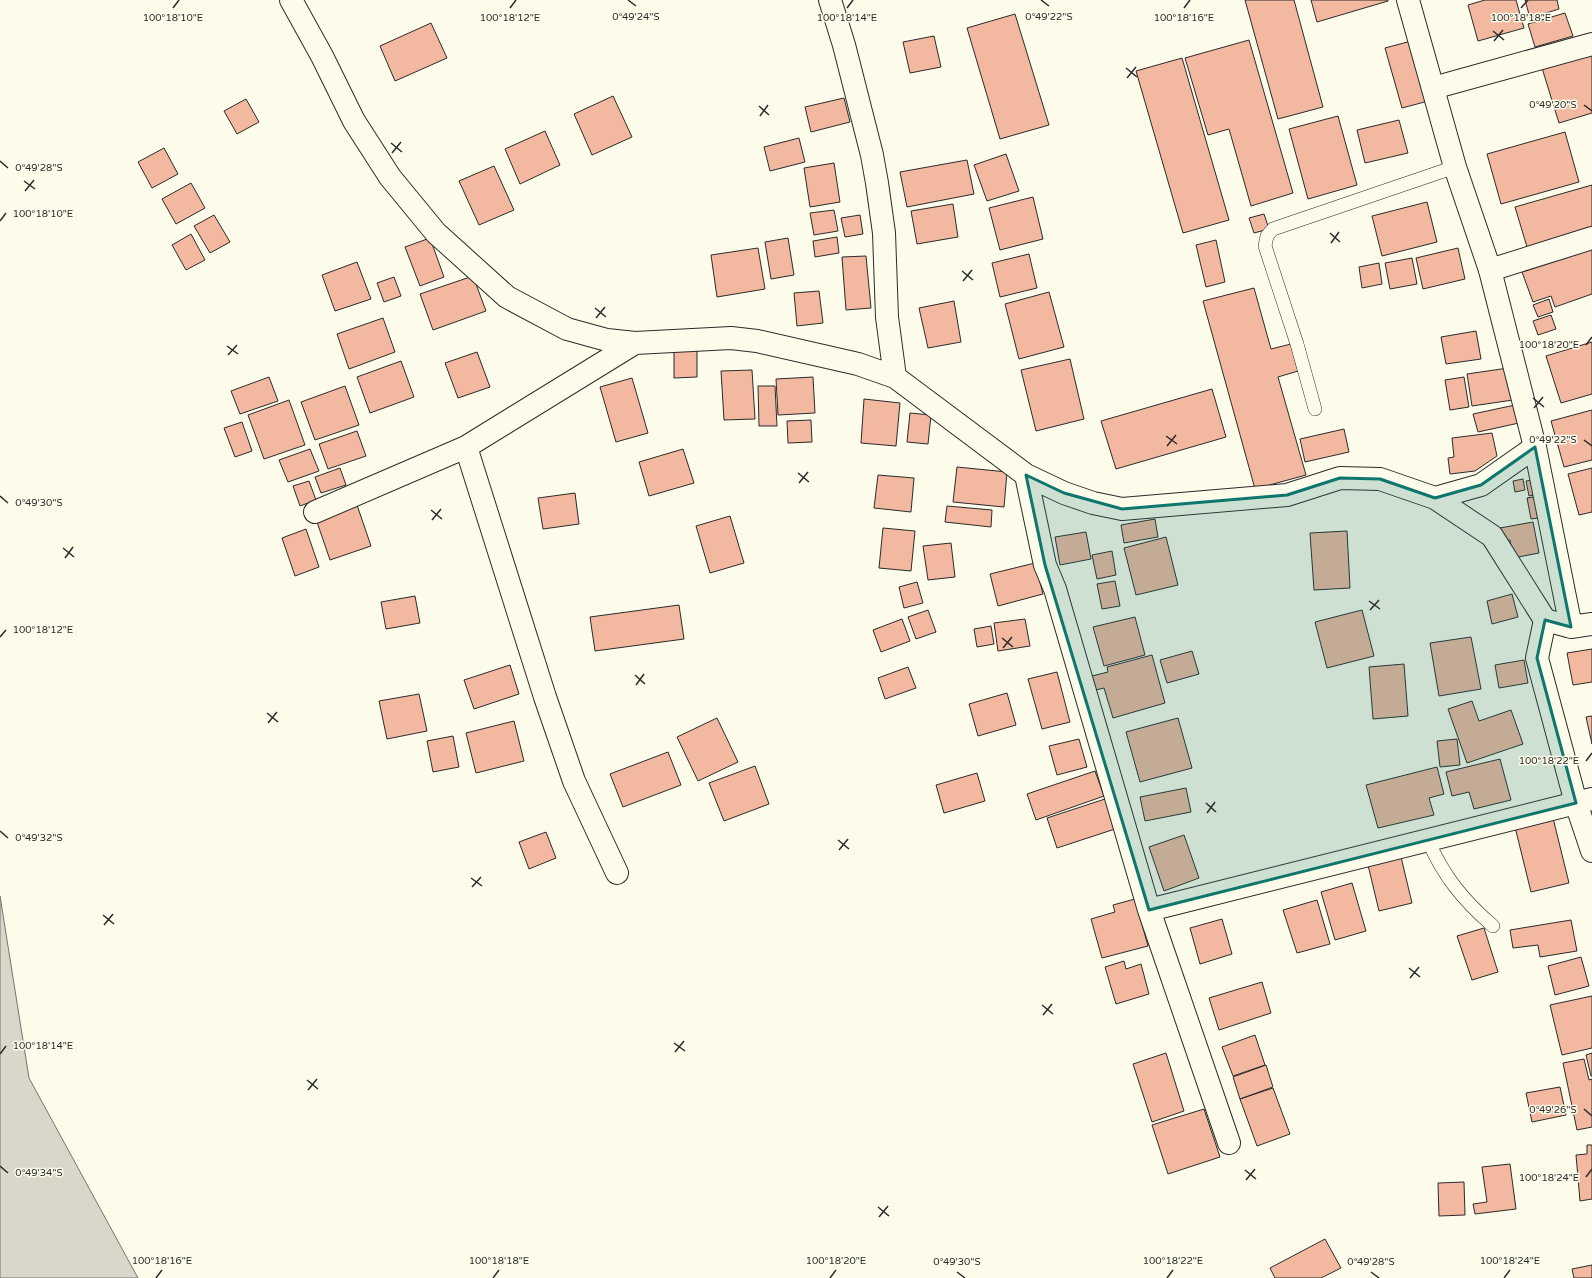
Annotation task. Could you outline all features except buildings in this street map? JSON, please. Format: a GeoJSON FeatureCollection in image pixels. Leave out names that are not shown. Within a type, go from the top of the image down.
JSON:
{"type":"FeatureCollection","features":[{"type":"Feature","properties":{"kind":"street"},"geometry":{"type":"LineString","coordinates":[[291,0],[322,56],[354,121],[390,177],[436,233],[506,297],[567,329],[607,340],[635,343],[731,338],[757,341],[858,364],[895,377],[1026,475],[1064,493],[1092,503],[1122,510],[1287,495],[1340,478],[1380,479],[1435,498],[1492,536],[1545,620],[1537,658],[1584,801],[1592,851]]}},
{"type":"Feature","properties":{"kind":"street"},"geometry":{"type":"LineString","coordinates":[[830,0],[844,45],[872,155],[877,182],[884,233],[887,316],[895,377]]}},
{"type":"Feature","properties":{"kind":"street"},"geometry":{"type":"LineString","coordinates":[[1408,0],[1455,167],[1490,270],[1582,625],[1545,620]]}},
{"type":"Feature","properties":{"kind":"street"},"geometry":{"type":"LineString","coordinates":[[1433,88],[1592,44]]}},
{"type":"Feature","properties":{"kind":"street"},"geometry":{"type":"LineString","coordinates":[[1490,270],[1592,238]]}},
{"type":"Feature","properties":{"kind":"street"},"geometry":{"type":"LineString","coordinates":[[314,512],[466,446],[635,343]]}},
{"type":"Feature","properties":{"kind":"street"},"geometry":{"type":"LineString","coordinates":[[466,446],[545,697],[574,781],[617,873]]}},
{"type":"Feature","properties":{"kind":"street"},"geometry":{"type":"LineString","coordinates":[[1435,498],[1481,485],[1535,447]]}},
{"type":"Feature","properties":{"kind":"street"},"geometry":{"type":"LineString","coordinates":[[1026,475],[1046,565],[1055,589],[1149,910],[1229,1143]]}},
{"type":"Feature","properties":{"kind":"street"},"geometry":{"type":"LineString","coordinates":[[1149,910],[1584,801]]}},
{"type":"Feature","properties":{"kind":"lane"},"geometry":{"type":"LineString","coordinates":[[1315,409],[1297,344],[1265,246],[1267,236],[1273,229],[1455,167]]}},
{"type":"Feature","properties":{"kind":"lane"},"geometry":{"type":"LineString","coordinates":[[1428,840],[1437,860],[1456,890],[1476,912],[1494,926]]}},
{"type":"Feature","properties":{"kind":"highlighted area"},"geometry":{"type":"Polygon","coordinates":[[[1535,447],[1571,627],[1545,620],[1537,658],[1576,803],[1149,910],[1045,565],[1026,475],[1064,493],[1122,509],[1287,495],[1340,478],[1380,479],[1435,498],[1481,485],[1535,447]]]}},
{"type":"Feature","properties":{"kind":"shaded area"},"geometry":{"type":"Polygon","coordinates":[[[0,896],[29,1078],[138,1278],[0,1278],[0,896]]]}}]}
